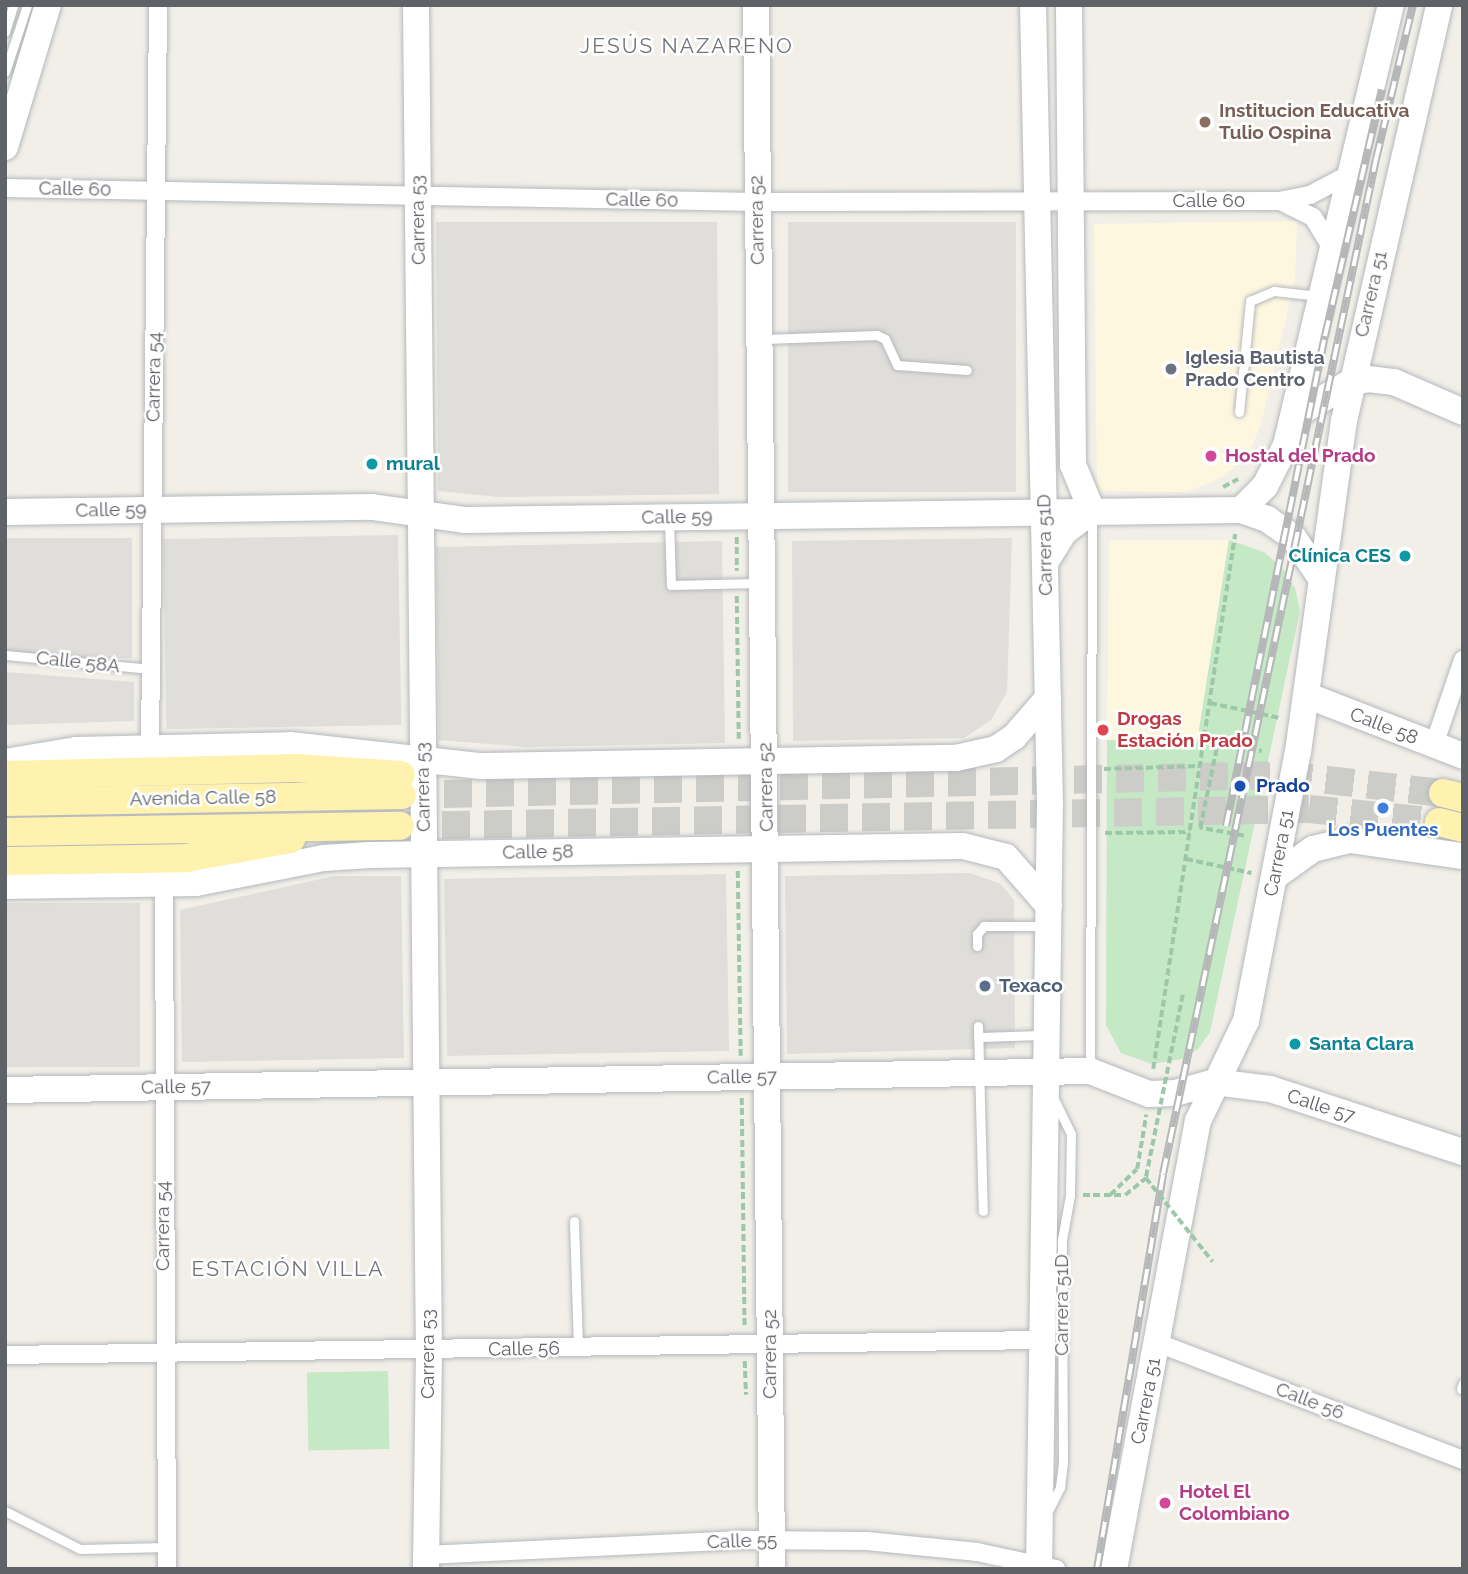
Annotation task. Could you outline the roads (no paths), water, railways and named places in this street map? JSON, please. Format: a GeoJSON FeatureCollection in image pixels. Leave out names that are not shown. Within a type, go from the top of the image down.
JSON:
{"type":"FeatureCollection","features":[{"type":"Feature","properties":{"kind":"main road"},"geometry":{"type":"LineString","coordinates":[[5,147],[48,5]]}},
{"type":"Feature","properties":{"kind":"main road","name":"Carrera 53"},"geometry":{"type":"LineString","coordinates":[[416,5],[429,1351],[426,1562]]}},
{"type":"Feature","properties":{"kind":"main road","name":"Carrera 52"},"geometry":{"type":"LineString","coordinates":[[756,5],[756,202],[767,849],[772,1569]]}},
{"type":"Feature","properties":{"kind":"main road","name":"Carrera 51D"},"geometry":{"type":"LineString","coordinates":[[1033,5],[1048,698],[1049,916],[1040,1528],[1045,1567]]}},
{"type":"Feature","properties":{"kind":"main road","name":"Carrera 51D"},"geometry":{"type":"LineString","coordinates":[[1069,5],[1073,465],[1092,511]]}},
{"type":"Feature","properties":{"kind":"main road"},"geometry":{"type":"LineString","coordinates":[[1239,522],[1274,472],[1294,416],[1391,5]]}},
{"type":"Feature","properties":{"kind":"main road","name":"Carrera 51"},"geometry":{"type":"LineString","coordinates":[[1114,1569],[1198,1121],[1246,1021],[1263,875],[1306,695],[1351,382],[1439,5]]}},
{"type":"Feature","properties":{"kind":"main road"},"geometry":{"type":"LineString","coordinates":[[1294,416],[1351,382],[1394,382],[1463,412]]}},
{"type":"Feature","properties":{"kind":"main road","name":"Calle 59"},"geometry":{"type":"LineString","coordinates":[[5,512],[372,507],[464,520],[1092,511],[1239,522],[1268,519],[1293,537],[1321,578]]}},
{"type":"Feature","properties":{"kind":"main road"},"geometry":{"type":"LineString","coordinates":[[1046,561],[1064,532],[1092,511]]}},
{"type":"Feature","properties":{"kind":"main road","name":"Calle 58"},"geometry":{"type":"LineString","coordinates":[[1306,695],[1463,756]]}},
{"type":"Feature","properties":{"kind":"main road"},"geometry":{"type":"LineString","coordinates":[[5,762],[57,751],[289,745],[492,766],[975,756],[1014,737],[1048,698]]}},
{"type":"Feature","properties":{"kind":"main road","name":"Avenida Calle 58"},"geometry":{"type":"LineString","coordinates":[[5,775],[296,768],[401,785],[5,802]]}},
{"type":"Feature","properties":{"kind":"main road","name":"Avenida Calle 58"},"geometry":{"type":"LineString","coordinates":[[5,832],[400,826]]}},
{"type":"Feature","properties":{"kind":"main road"},"geometry":{"type":"LineString","coordinates":[[5,861],[186,858],[347,827]]}},
{"type":"Feature","properties":{"kind":"main road"},"geometry":{"type":"LineString","coordinates":[[1263,875],[1313,849],[1350,840],[1463,856]]}},
{"type":"Feature","properties":{"kind":"main road","name":"Calle 58"},"geometry":{"type":"LineString","coordinates":[[5,886],[164,884],[219,880],[324,858],[424,854],[983,848],[1019,866],[1049,916]]}},
{"type":"Feature","properties":{"kind":"main road","name":"Calle 57"},"geometry":{"type":"LineString","coordinates":[[5,1090],[979,1072],[1047,1078],[1090,1072],[1149,1094],[1175,1093],[1215,1082],[1270,1089],[1463,1152]]}},
{"type":"Feature","properties":{"kind":"street","name":"Carrera 54"},"geometry":{"type":"LineString","coordinates":[[150,748],[158,5]]}},
{"type":"Feature","properties":{"kind":"street","name":"Calle 60"},"geometry":{"type":"LineString","coordinates":[[5,188],[756,202],[1279,201],[1310,195],[1350,174]]}},
{"type":"Feature","properties":{"kind":"street","name":"Calle 60"},"geometry":{"type":"LineString","coordinates":[[1279,201],[1306,211],[1332,248]]}},
{"type":"Feature","properties":{"kind":"street"},"geometry":{"type":"LineString","coordinates":[[1434,745],[1463,660]]}},
{"type":"Feature","properties":{"kind":"street","name":"Carrera 54"},"geometry":{"type":"LineString","coordinates":[[164,884],[162,1355],[167,1569]]}},
{"type":"Feature","properties":{"kind":"street","name":"Calle 56"},"geometry":{"type":"LineString","coordinates":[[5,1354],[162,1355],[1043,1340]]}},
{"type":"Feature","properties":{"kind":"street","name":"Calle 56"},"geometry":{"type":"LineString","coordinates":[[1158,1343],[1463,1460]]}},
{"type":"Feature","properties":{"kind":"street","name":"Calle 55"},"geometry":{"type":"LineString","coordinates":[[426,1562],[772,1539],[915,1544],[1045,1567]]}},
{"type":"Feature","properties":{"kind":"lane"},"geometry":{"type":"LineString","coordinates":[[5,32],[13,5]]}},
{"type":"Feature","properties":{"kind":"lane"},"geometry":{"type":"LineString","coordinates":[[5,72],[27,5]]}},
{"type":"Feature","properties":{"kind":"lane"},"geometry":{"type":"LineString","coordinates":[[1239,412],[1250,302],[1273,291],[1321,296]]}},
{"type":"Feature","properties":{"kind":"lane"},"geometry":{"type":"LineString","coordinates":[[758,339],[877,335],[885,339],[897,365],[967,370]]}},
{"type":"Feature","properties":{"kind":"lane","name":"Carrera 51D"},"geometry":{"type":"LineString","coordinates":[[1090,1072],[1092,511]]}},
{"type":"Feature","properties":{"kind":"lane"},"geometry":{"type":"LineString","coordinates":[[669,517],[671,586],[762,583]]}},
{"type":"Feature","properties":{"kind":"lane","name":"Calle 58A"},"geometry":{"type":"LineString","coordinates":[[5,654],[151,669]]}},
{"type":"Feature","properties":{"kind":"lane"},"geometry":{"type":"LineString","coordinates":[[977,946],[976,934],[984,926],[1049,916]]}},
{"type":"Feature","properties":{"kind":"lane"},"geometry":{"type":"LineString","coordinates":[[978,1026],[983,1211]]}},
{"type":"Feature","properties":{"kind":"lane"},"geometry":{"type":"LineString","coordinates":[[978,1037],[1047,1035]]}},
{"type":"Feature","properties":{"kind":"lane","name":"Carrera 51D"},"geometry":{"type":"LineString","coordinates":[[1040,1528],[1060,1487],[1063,1462],[1062,1240],[1070,1195],[1071,1134],[1047,1078]]}},
{"type":"Feature","properties":{"kind":"lane"},"geometry":{"type":"LineString","coordinates":[[575,1221],[578,1348]]}},
{"type":"Feature","properties":{"kind":"lane"},"geometry":{"type":"LineString","coordinates":[[5,1511],[80,1549],[166,1547]]}},
{"type":"Feature","properties":{"kind":"tunnel"},"geometry":{"type":"LineString","coordinates":[[402,795],[1284,775],[1443,793]]}},
{"type":"Feature","properties":{"kind":"tunnel"},"geometry":{"type":"LineString","coordinates":[[400,826],[1309,809],[1439,822]]}},
{"type":"Feature","properties":{"kind":"railway"},"geometry":{"type":"LineString","coordinates":[[1097,1569],[1163,1174],[1376,159],[1413,5]]}},
{"type":"Feature","properties":{"kind":"railway"},"geometry":{"type":"LineString","coordinates":[[1226,826],[1325,336],[1382,90]]}},
{"type":"Feature","properties":{"kind":"place","name":"Institucion Educativa Tulio Ospina"},"geometry":{"type":"Point","coordinates":[1205,122]}},
{"type":"Feature","properties":{"kind":"place","name":"Iglesia Bautista Prado Centro"},"geometry":{"type":"Point","coordinates":[1171,369]}},
{"type":"Feature","properties":{"kind":"place","name":"Hostal del Prado"},"geometry":{"type":"Point","coordinates":[1211,456]}},
{"type":"Feature","properties":{"kind":"place","name":"mural"},"geometry":{"type":"Point","coordinates":[372,464]}},
{"type":"Feature","properties":{"kind":"place","name":"Clínica CES"},"geometry":{"type":"Point","coordinates":[1405,556]}},
{"type":"Feature","properties":{"kind":"place","name":"Drogas Estación Prado"},"geometry":{"type":"Point","coordinates":[1103,730]}},
{"type":"Feature","properties":{"kind":"place","name":"Prado"},"geometry":{"type":"Point","coordinates":[1240,786]}},
{"type":"Feature","properties":{"kind":"place","name":"Los Puentes"},"geometry":{"type":"Point","coordinates":[1383,808]}},
{"type":"Feature","properties":{"kind":"place","name":"Texaco"},"geometry":{"type":"Point","coordinates":[985,986]}},
{"type":"Feature","properties":{"kind":"place","name":"Santa Clara"},"geometry":{"type":"Point","coordinates":[1295,1044]}},
{"type":"Feature","properties":{"kind":"place","name":"Hotel El Colombiano"},"geometry":{"type":"Point","coordinates":[1165,1503]}},
{"type":"Feature","properties":{"kind":"district","name":"JESÚS NAZARENO"},"geometry":{"type":"Point","coordinates":[687,46]}},
{"type":"Feature","properties":{"kind":"district","name":"ESTACIÓN VILLA"},"geometry":{"type":"Point","coordinates":[288,1269]}}]}
